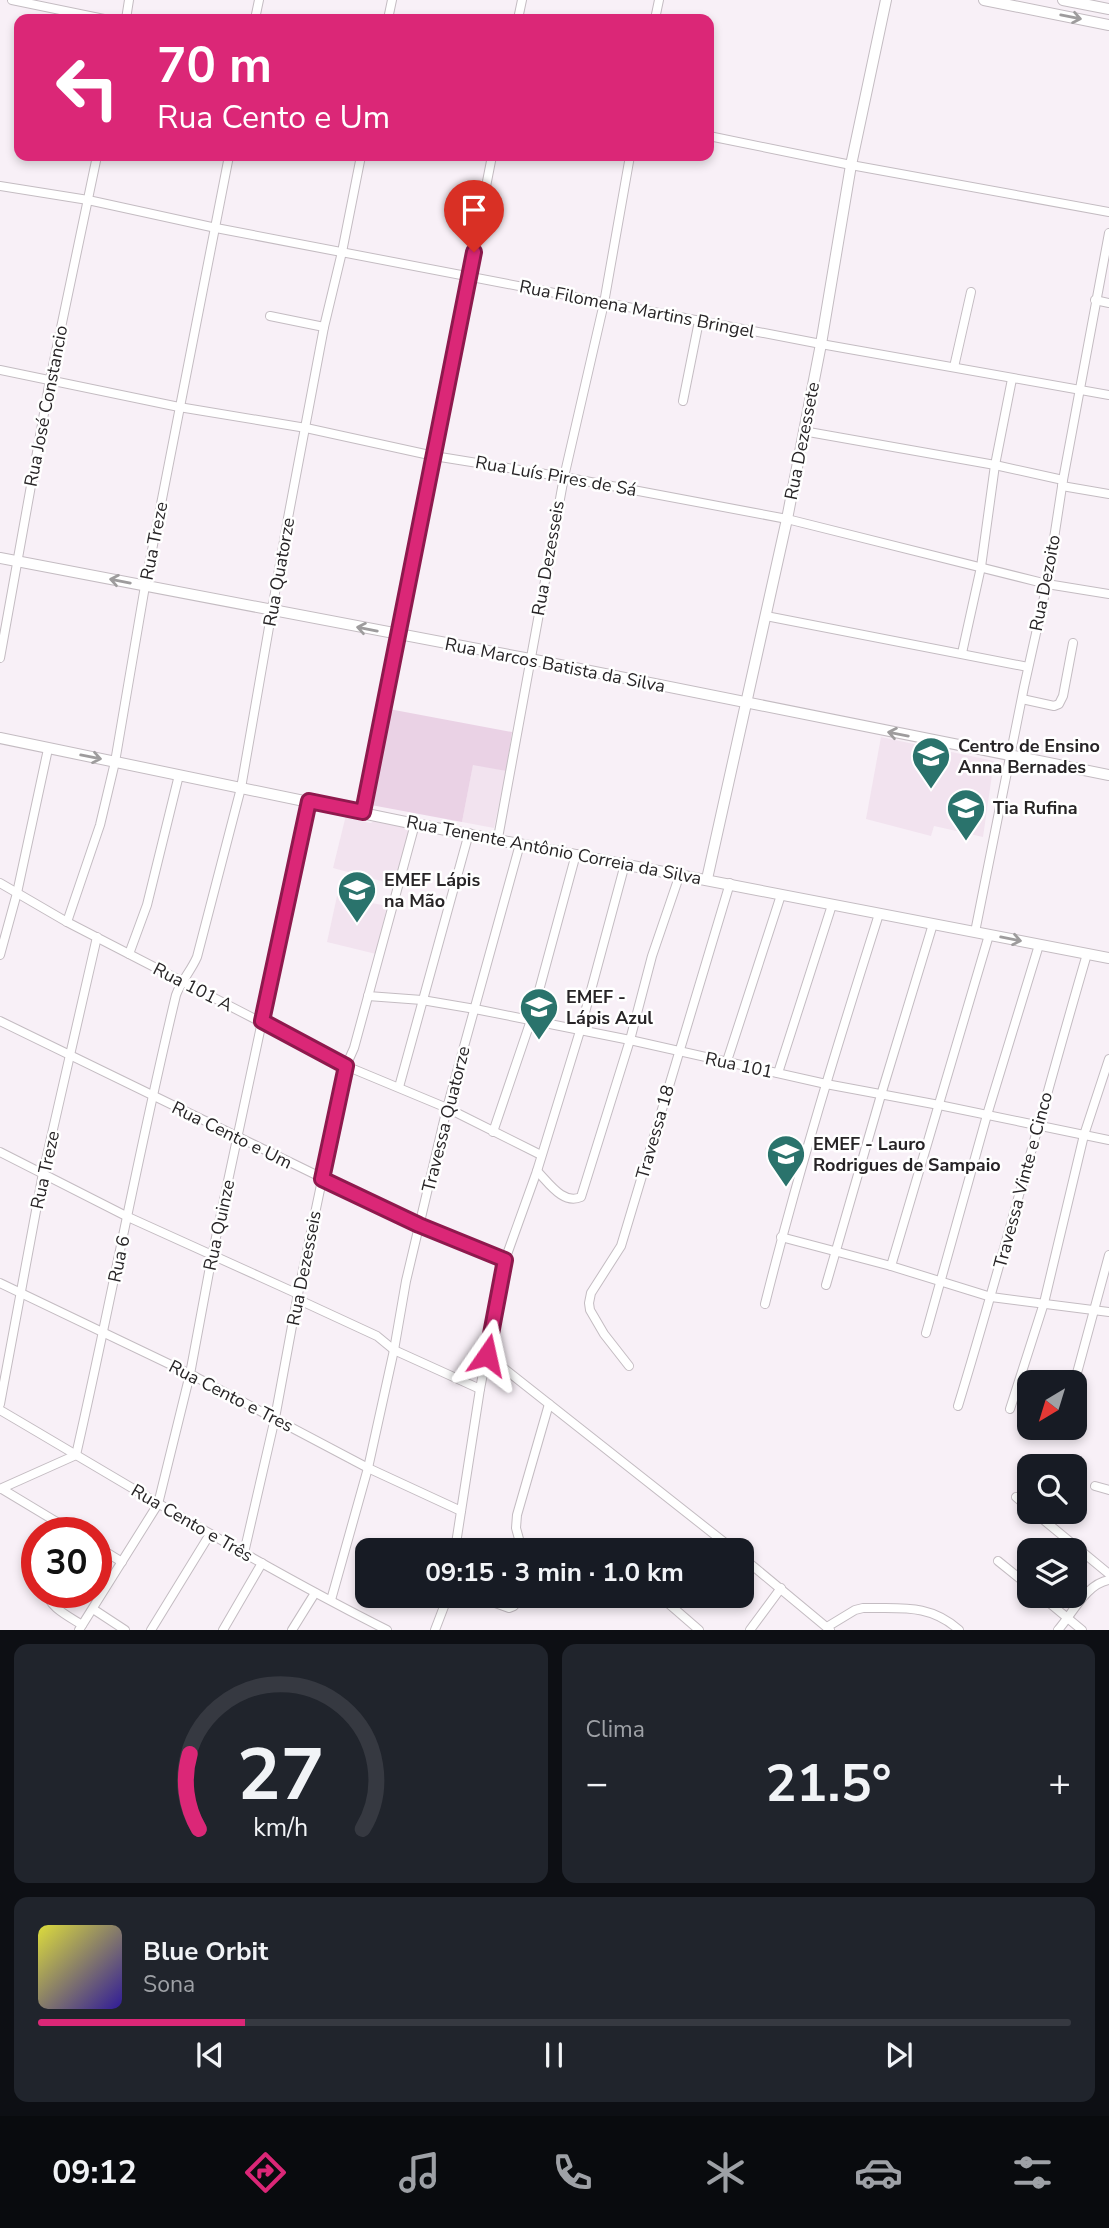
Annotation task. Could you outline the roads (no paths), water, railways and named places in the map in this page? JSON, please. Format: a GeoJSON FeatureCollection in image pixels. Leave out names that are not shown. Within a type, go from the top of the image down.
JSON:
{"type":"FeatureCollection","features":[{"type":"Feature","properties":{"kind":"main road","name":"Rua Dezessete"},"geometry":{"type":"LineString","coordinates":[[707,879],[787,519],[821,344],[851,165],[886,0]]}},
{"type":"Feature","properties":{"kind":"main road"},"geometry":{"type":"LineString","coordinates":[[984,0],[1109,25]]}},
{"type":"Feature","properties":{"kind":"main road"},"geometry":{"type":"LineString","coordinates":[[1063,0],[1109,9]]}},
{"type":"Feature","properties":{"kind":"main road","name":"Rua Marcos Batista da Silva"},"geometry":{"type":"LineString","coordinates":[[0,558],[530,659],[1109,775]]}},
{"type":"Feature","properties":{"kind":"main road","name":"Rua Tenente Antônio Correia da Silva"},"geometry":{"type":"LineString","coordinates":[[0,738],[415,824],[1109,958]]}},
{"type":"Feature","properties":{"kind":"street"},"geometry":{"type":"LineString","coordinates":[[12,0],[80,14]]}},
{"type":"Feature","properties":{"kind":"street"},"geometry":{"type":"LineString","coordinates":[[714,137],[1109,212]]}},
{"type":"Feature","properties":{"kind":"street","name":"Rua José Constancio"},"geometry":{"type":"LineString","coordinates":[[0,658],[50,380],[96,161]]}},
{"type":"Feature","properties":{"kind":"street","name":"Rua Treze"},"geometry":{"type":"LineString","coordinates":[[67,922],[100,825],[115,762],[145,586],[228,161]]}},
{"type":"Feature","properties":{"kind":"street","name":"Rua Quatorze"},"geometry":{"type":"LineString","coordinates":[[181,982],[192,969],[197,957],[241,788],[324,327],[360,161]]}},
{"type":"Feature","properties":{"kind":"street"},"geometry":{"type":"LineString","coordinates":[[363,812],[491,161]]}},
{"type":"Feature","properties":{"kind":"street","name":"Rua Dezesseis"},"geometry":{"type":"LineString","coordinates":[[498,838],[564,477],[604,303],[629,161]]}},
{"type":"Feature","properties":{"kind":"street","name":"Rua Filomena Martins Bringel"},"geometry":{"type":"LineString","coordinates":[[0,186],[88,200],[216,228],[821,344],[1109,395]]}},
{"type":"Feature","properties":{"kind":"street","name":"Rua Dezoito"},"geometry":{"type":"LineString","coordinates":[[975,933],[1046,583],[1109,233]]}},
{"type":"Feature","properties":{"kind":"street"},"geometry":{"type":"LineString","coordinates":[[954,367],[971,292]]}},
{"type":"Feature","properties":{"kind":"street"},"geometry":{"type":"LineString","coordinates":[[1095,300],[1109,303]]}},
{"type":"Feature","properties":{"kind":"street"},"geometry":{"type":"LineString","coordinates":[[270,316],[324,327]]}},
{"type":"Feature","properties":{"kind":"street"},"geometry":{"type":"LineString","coordinates":[[683,401],[699,321]]}},
{"type":"Feature","properties":{"kind":"street","name":"Rua Luís Pires de Sá"},"geometry":{"type":"LineString","coordinates":[[0,370],[179,407],[306,428],[434,456],[564,477],[787,519],[1046,583],[1109,594]]}},
{"type":"Feature","properties":{"kind":"street"},"geometry":{"type":"LineString","coordinates":[[962,653],[981,567],[995,465],[1012,379]]}},
{"type":"Feature","properties":{"kind":"street"},"geometry":{"type":"LineString","coordinates":[[803,431],[995,465],[1109,494]]}},
{"type":"Feature","properties":{"kind":"street"},"geometry":{"type":"LineString","coordinates":[[766,616],[1028,667]]}},
{"type":"Feature","properties":{"kind":"street"},"geometry":{"type":"LineString","coordinates":[[1021,699],[1054,706],[1059,704],[1073,643]]}},
{"type":"Feature","properties":{"kind":"street"},"geometry":{"type":"LineString","coordinates":[[0,955],[17,893],[48,749]]}},
{"type":"Feature","properties":{"kind":"street"},"geometry":{"type":"LineString","coordinates":[[129,954],[147,905],[179,775]]}},
{"type":"Feature","properties":{"kind":"street","name":"Rua Quinze"},"geometry":{"type":"LineString","coordinates":[[81,1627],[158,1504],[190,1374],[212,1256],[309,801]]}},
{"type":"Feature","properties":{"kind":"street","name":"Rua Dezesseis"},"geometry":{"type":"LineString","coordinates":[[244,1553],[275,1418],[297,1296],[346,1066],[354,1048],[415,824]]}},
{"type":"Feature","properties":{"kind":"street"},"geometry":{"type":"LineString","coordinates":[[399,1087],[469,833]]}},
{"type":"Feature","properties":{"kind":"street","name":"Travessa Quatorze"},"geometry":{"type":"LineString","coordinates":[[331,1600],[368,1468],[406,1281],[447,1108],[520,844]]}},
{"type":"Feature","properties":{"kind":"street"},"geometry":{"type":"LineString","coordinates":[[492,1132],[531,1020],[576,855]]}},
{"type":"Feature","properties":{"kind":"street"},"geometry":{"type":"LineString","coordinates":[[457,1538],[480,1389],[505,1260],[537,1171],[580,1031],[625,864]]}},
{"type":"Feature","properties":{"kind":"street"},"geometry":{"type":"LineString","coordinates":[[537,1171],[562,1196],[575,1200],[582,1198],[652,956],[680,874]]}},
{"type":"Feature","properties":{"kind":"street","name":"Rua 101 A"},"geometry":{"type":"LineString","coordinates":[[0,883],[67,922],[346,1066],[447,1108],[541,1156]]}},
{"type":"Feature","properties":{"kind":"street","name":"Travessa 18"},"geometry":{"type":"LineString","coordinates":[[629,1366],[604,1334],[590,1310],[589,1302],[596,1284],[621,1246],[730,883]]}},
{"type":"Feature","properties":{"kind":"street"},"geometry":{"type":"LineString","coordinates":[[727,1061],[781,895]]}},
{"type":"Feature","properties":{"kind":"street"},"geometry":{"type":"LineString","coordinates":[[778,1073],[832,905]]}},
{"type":"Feature","properties":{"kind":"street"},"geometry":{"type":"LineString","coordinates":[[765,1304],[781,1237],[826,1083],[879,914]]}},
{"type":"Feature","properties":{"kind":"street"},"geometry":{"type":"LineString","coordinates":[[826,1285],[933,924]]}},
{"type":"Feature","properties":{"kind":"street"},"geometry":{"type":"LineString","coordinates":[[891,1266],[989,935]]}},
{"type":"Feature","properties":{"kind":"street","name":"Rua Treze"},"geometry":{"type":"LineString","coordinates":[[0,1404],[43,1173],[97,937]]}},
{"type":"Feature","properties":{"kind":"street"},"geometry":{"type":"LineString","coordinates":[[926,1333],[987,1115],[1039,945]]}},
{"type":"Feature","properties":{"kind":"street","name":"Travessa Vinte e Cinco"},"geometry":{"type":"LineString","coordinates":[[958,1406],[1087,954]]}},
{"type":"Feature","properties":{"kind":"street","name":"Rua 6"},"geometry":{"type":"LineString","coordinates":[[76,1455],[104,1334],[151,1096],[181,982]]}},
{"type":"Feature","properties":{"kind":"street","name":"Rua 101"},"geometry":{"type":"LineString","coordinates":[[368,996],[422,1000],[475,1009],[1109,1140]]}},
{"type":"Feature","properties":{"kind":"street","name":"Rua Cento e Um"},"geometry":{"type":"LineString","coordinates":[[0,1021],[419,1225],[505,1260]]}},
{"type":"Feature","properties":{"kind":"street"},"geometry":{"type":"LineString","coordinates":[[1010,1409],[1044,1303],[1084,1135],[1109,1059]]}},
{"type":"Feature","properties":{"kind":"street"},"geometry":{"type":"LineString","coordinates":[[0,1152],[128,1217],[377,1336],[394,1350],[480,1389]]}},
{"type":"Feature","properties":{"kind":"street"},"geometry":{"type":"LineString","coordinates":[[781,1237],[891,1266],[991,1297],[1109,1312]]}},
{"type":"Feature","properties":{"kind":"street"},"geometry":{"type":"LineString","coordinates":[[1078,1370],[1109,1255]]}},
{"type":"Feature","properties":{"kind":"street","name":"Rua Cento e Tres"},"geometry":{"type":"LineString","coordinates":[[0,1283],[190,1374],[368,1468],[461,1511]]}},
{"type":"Feature","properties":{"kind":"street"},"geometry":{"type":"LineString","coordinates":[[487,1355],[719,1538]]}},
{"type":"Feature","properties":{"kind":"street"},"geometry":{"type":"LineString","coordinates":[[519,1538],[517,1516],[549,1404]]}},
{"type":"Feature","properties":{"kind":"street","name":"Rua Cento e Três"},"geometry":{"type":"LineString","coordinates":[[0,1410],[210,1534],[315,1593],[387,1629]]}},
{"type":"Feature","properties":{"kind":"street"},"geometry":{"type":"LineString","coordinates":[[1,1489],[76,1455]]}},
{"type":"Feature","properties":{"kind":"street"},"geometry":{"type":"LineString","coordinates":[[1096,1486],[1109,1490]]}},
{"type":"Feature","properties":{"kind":"street"},"geometry":{"type":"LineString","coordinates":[[1,1489],[48,1517]]}},
{"type":"Feature","properties":{"kind":"street"},"geometry":{"type":"LineString","coordinates":[[1049,1524],[1109,1574]]}},
{"type":"Feature","properties":{"kind":"street"},"geometry":{"type":"LineString","coordinates":[[151,1629],[210,1534]]}},
{"type":"Feature","properties":{"kind":"street"},"geometry":{"type":"LineString","coordinates":[[112,1556],[122,1562]]}},
{"type":"Feature","properties":{"kind":"street"},"geometry":{"type":"LineString","coordinates":[[998,1561],[1017,1576]]}},
{"type":"Feature","properties":{"kind":"street"},"geometry":{"type":"LineString","coordinates":[[223,1629],[262,1563]]}},
{"type":"Feature","properties":{"kind":"street"},"geometry":{"type":"LineString","coordinates":[[754,1567],[828,1628],[847,1614],[863,1608],[927,1611],[944,1617],[959,1629]]}},
{"type":"Feature","properties":{"kind":"street"},"geometry":{"type":"LineString","coordinates":[[1058,1629],[1089,1591],[1098,1583],[1109,1580]]}},
{"type":"Feature","properties":{"kind":"street"},"geometry":{"type":"LineString","coordinates":[[750,1629],[781,1588]]}},
{"type":"Feature","properties":{"kind":"street"},"geometry":{"type":"LineString","coordinates":[[292,1629],[315,1593]]}},
{"type":"Feature","properties":{"kind":"street"},"geometry":{"type":"LineString","coordinates":[[57,1608],[81,1627]]}},
{"type":"Feature","properties":{"kind":"street"},"geometry":{"type":"LineString","coordinates":[[435,1629],[443,1608]]}},
{"type":"Feature","properties":{"kind":"street"},"geometry":{"type":"LineString","coordinates":[[674,1608],[699,1629]]}},
{"type":"Feature","properties":{"kind":"street"},"geometry":{"type":"LineString","coordinates":[[1056,1608],[1082,1629]]}},
{"type":"Feature","properties":{"kind":"street"},"geometry":{"type":"LineString","coordinates":[[93,1609],[125,1629]]}},
{"type":"Feature","properties":{"kind":"street"},"geometry":{"type":"LineString","coordinates":[[364,1629],[369,1621]]}},
{"type":"Feature","properties":{"kind":"place","name":"Centro de Ensino Anna Bernades"},"geometry":{"type":"Point","coordinates":[931,790]}},
{"type":"Feature","properties":{"kind":"place","name":"Tia Rufina"},"geometry":{"type":"Point","coordinates":[966,842]}},
{"type":"Feature","properties":{"kind":"place","name":"EMEF Lápis na Mão"},"geometry":{"type":"Point","coordinates":[357,924]}},
{"type":"Feature","properties":{"kind":"place","name":"EMEF - Lápis Azul"},"geometry":{"type":"Point","coordinates":[539,1041]}},
{"type":"Feature","properties":{"kind":"place","name":"EMEF - Lauro Rodrigues de Sampaio"},"geometry":{"type":"Point","coordinates":[786,1188]}}]}
